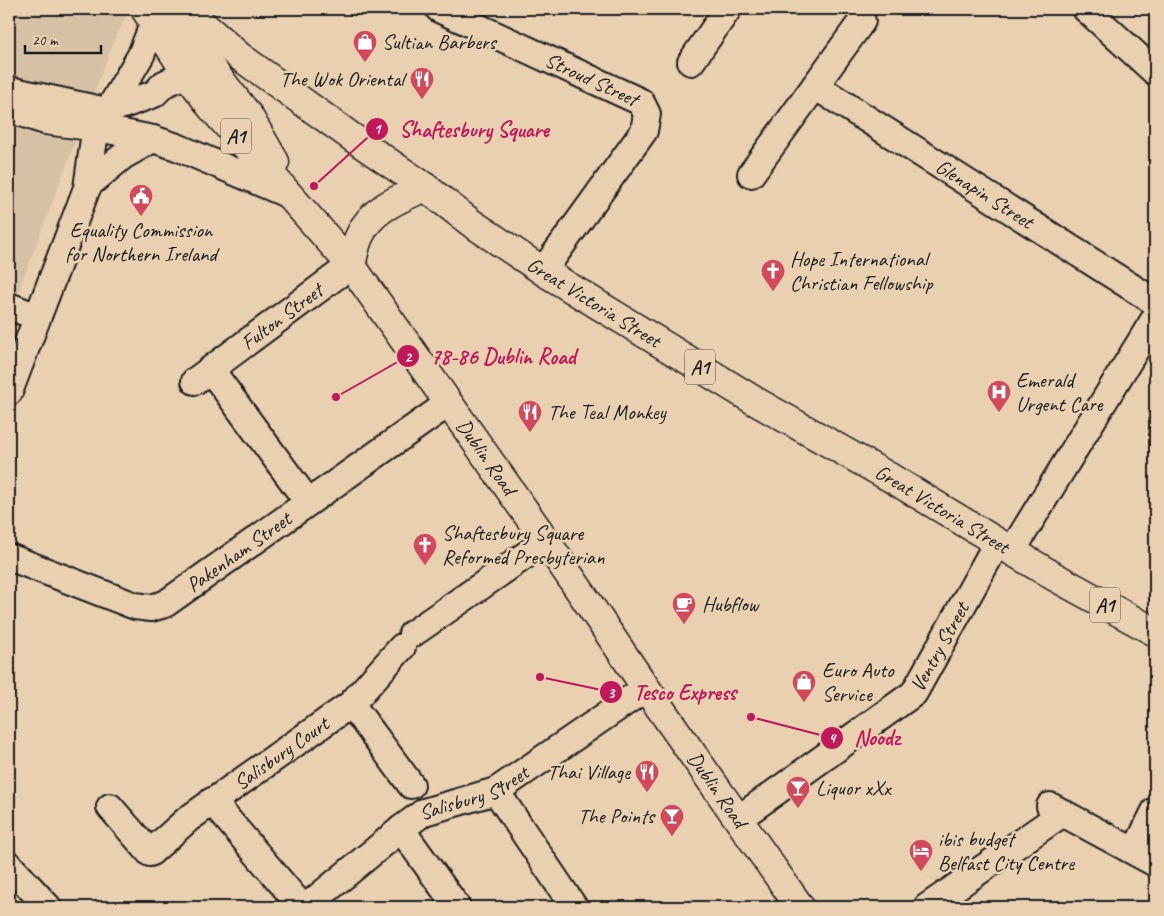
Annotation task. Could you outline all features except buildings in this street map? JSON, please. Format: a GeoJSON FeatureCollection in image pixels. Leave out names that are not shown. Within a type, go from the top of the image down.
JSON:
{"type":"FeatureCollection","features":[{"type":"Feature","properties":{"kind":"main road","name":"Great Victoria Street"},"geometry":{"type":"LineString","coordinates":[[189,9],[200,22],[239,56],[425,187],[470,222],[543,271],[755,402],[891,478],[1005,547],[1155,632]]}},
{"type":"Feature","properties":{"kind":"main road","name":"Dublin Road"},"geometry":{"type":"LineString","coordinates":[[155,12],[197,69],[230,129],[351,265],[546,541],[646,688],[800,907]]}},
{"type":"Feature","properties":{"kind":"main road"},"geometry":{"type":"LineString","coordinates":[[351,265],[360,234],[372,218],[394,201],[425,187]]}},
{"type":"Feature","properties":{"kind":"street","name":"Stroud Street"},"geometry":{"type":"LineString","coordinates":[[439,9],[641,102],[647,114],[644,131],[543,271]]}},
{"type":"Feature","properties":{"kind":"street"},"geometry":{"type":"LineString","coordinates":[[691,62],[728,9]]}},
{"type":"Feature","properties":{"kind":"street"},"geometry":{"type":"LineString","coordinates":[[1086,9],[1155,72]]}},
{"type":"Feature","properties":{"kind":"street"},"geometry":{"type":"LineString","coordinates":[[9,392],[88,185],[94,139],[102,119],[141,55],[155,12]]}},
{"type":"Feature","properties":{"kind":"street"},"geometry":{"type":"LineString","coordinates":[[751,174],[862,21]]}},
{"type":"Feature","properties":{"kind":"street"},"geometry":{"type":"LineString","coordinates":[[9,109],[45,121],[102,119],[154,94],[164,84],[197,69],[239,56]]}},
{"type":"Feature","properties":{"kind":"street","name":"Glenapin Street"},"geometry":{"type":"LineString","coordinates":[[815,86],[1155,302]]}},
{"type":"Feature","properties":{"kind":"street"},"geometry":{"type":"LineString","coordinates":[[9,90],[102,119],[176,147],[294,200]]}},
{"type":"Feature","properties":{"kind":"street"},"geometry":{"type":"LineString","coordinates":[[88,185],[123,156],[153,139]]}},
{"type":"Feature","properties":{"kind":"street","name":"Fulton Street"},"geometry":{"type":"LineString","coordinates":[[308,502],[203,375],[351,265]]}},
{"type":"Feature","properties":{"kind":"street"},"geometry":{"type":"LineString","coordinates":[[9,306],[38,317]]}},
{"type":"Feature","properties":{"kind":"street","name":"Ventry Street"},"geometry":{"type":"LineString","coordinates":[[738,819],[914,693],[1005,547],[1155,318]]}},
{"type":"Feature","properties":{"kind":"street","name":"Pakenham Street"},"geometry":{"type":"LineString","coordinates":[[9,557],[135,606],[151,608],[165,604],[449,403]]}},
{"type":"Feature","properties":{"kind":"street","name":"Salisbury Court"},"geometry":{"type":"LineString","coordinates":[[110,806],[150,853],[188,818],[351,704],[407,640],[546,541]]}},
{"type":"Feature","properties":{"kind":"street","name":"Salisbury Street"},"geometry":{"type":"LineString","coordinates":[[306,907],[424,812],[496,791],[646,688]]}},
{"type":"Feature","properties":{"kind":"street","name":"Salisbury Court"},"geometry":{"type":"LineString","coordinates":[[351,704],[412,785]]}},
{"type":"Feature","properties":{"kind":"street"},"geometry":{"type":"LineString","coordinates":[[496,791],[574,907]]}},
{"type":"Feature","properties":{"kind":"street","name":"Salisbury Court"},"geometry":{"type":"LineString","coordinates":[[212,801],[302,907]]}},
{"type":"Feature","properties":{"kind":"street"},"geometry":{"type":"LineString","coordinates":[[927,907],[1057,809],[1145,857],[1155,811]]}},
{"type":"Feature","properties":{"kind":"street"},"geometry":{"type":"LineString","coordinates":[[401,829],[457,907]]}},
{"type":"Feature","properties":{"kind":"street"},"geometry":{"type":"LineString","coordinates":[[9,865],[48,907]]}},
{"type":"Feature","properties":{"kind":"shaded area"},"geometry":{"type":"Polygon","coordinates":[[[9,9],[129,9],[113,43],[9,316],[9,9]]]}},
{"type":"Feature","properties":{"kind":"place","name":"Sultian Barbers"},"geometry":{"type":"Point","coordinates":[365,63]}},
{"type":"Feature","properties":{"kind":"place","name":"The Wok Oriental"},"geometry":{"type":"Point","coordinates":[422,100]}},
{"type":"Feature","properties":{"kind":"place","name":"Shaftesbury Square"},"geometry":{"type":"Point","coordinates":[314,186]}},
{"type":"Feature","properties":{"kind":"place","name":"Equality Commission for Northern Ireland"},"geometry":{"type":"Point","coordinates":[141,217]}},
{"type":"Feature","properties":{"kind":"place","name":"Hope International Christian Fellowship"},"geometry":{"type":"Point","coordinates":[773,292]}},
{"type":"Feature","properties":{"kind":"place","name":"78-86 Dublin Road"},"geometry":{"type":"Point","coordinates":[336,397]}},
{"type":"Feature","properties":{"kind":"place","name":"Emerald Urgent Care"},"geometry":{"type":"Point","coordinates":[999,413]}},
{"type":"Feature","properties":{"kind":"place","name":"The Teal Monkey"},"geometry":{"type":"Point","coordinates":[530,433]}},
{"type":"Feature","properties":{"kind":"place","name":"Shaftesbury Square Reformed Presbyterian"},"geometry":{"type":"Point","coordinates":[425,566]}},
{"type":"Feature","properties":{"kind":"place","name":"Hubflow"},"geometry":{"type":"Point","coordinates":[684,625]}},
{"type":"Feature","properties":{"kind":"place","name":"Tesco Express"},"geometry":{"type":"Point","coordinates":[540,677]}},
{"type":"Feature","properties":{"kind":"place","name":"Euro Auto Service"},"geometry":{"type":"Point","coordinates":[804,703]}},
{"type":"Feature","properties":{"kind":"place","name":"Noodz"},"geometry":{"type":"Point","coordinates":[751,717]}},
{"type":"Feature","properties":{"kind":"place","name":"Thai Village"},"geometry":{"type":"Point","coordinates":[647,793]}},
{"type":"Feature","properties":{"kind":"place","name":"Liquor xXx"},"geometry":{"type":"Point","coordinates":[798,809]}},
{"type":"Feature","properties":{"kind":"place","name":"The Points"},"geometry":{"type":"Point","coordinates":[672,837]}},
{"type":"Feature","properties":{"kind":"place","name":"ibis budget Belfast City Centre"},"geometry":{"type":"Point","coordinates":[921,872]}}]}
